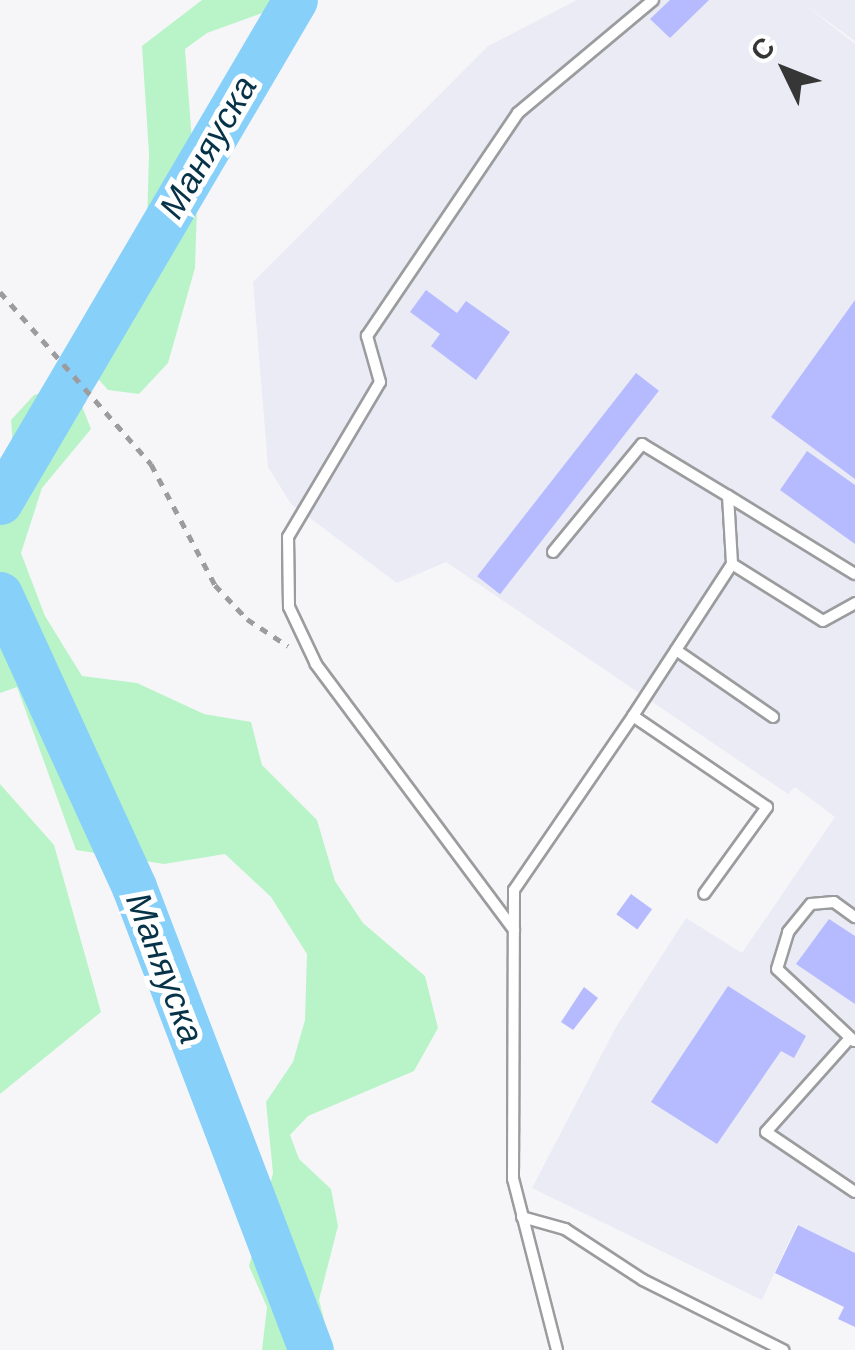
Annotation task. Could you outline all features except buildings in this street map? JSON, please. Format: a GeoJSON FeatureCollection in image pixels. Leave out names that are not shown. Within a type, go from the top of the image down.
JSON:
{"type":"FeatureCollection","features":[{"type":"Feature","properties":{"kind":"lane"},"geometry":{"type":"LineString","coordinates":[[514,930],[316,664],[289,607],[288,536],[380,382],[367,336],[518,113],[653,0]]}},
{"type":"Feature","properties":{"kind":"lane"},"geometry":{"type":"LineString","coordinates":[[553,552],[642,444],[855,574]]}},
{"type":"Feature","properties":{"kind":"lane"},"geometry":{"type":"LineString","coordinates":[[557,1350],[513,1179],[514,890],[732,564],[728,496]]}},
{"type":"Feature","properties":{"kind":"lane"},"geometry":{"type":"LineString","coordinates":[[732,564],[823,621],[855,603]]}},
{"type":"Feature","properties":{"kind":"lane"},"geometry":{"type":"LineString","coordinates":[[676,650],[773,716]]}},
{"type":"Feature","properties":{"kind":"lane"},"geometry":{"type":"LineString","coordinates":[[632,716],[767,806],[704,894]]}},
{"type":"Feature","properties":{"kind":"lane"},"geometry":{"type":"LineString","coordinates":[[855,917],[834,902],[812,904],[788,932],[777,969],[852,1040],[766,1132],[855,1192]]}},
{"type":"Feature","properties":{"kind":"lane"},"geometry":{"type":"LineString","coordinates":[[522,1217],[565,1229],[643,1280],[783,1350]]}},
{"type":"Feature","properties":{"kind":"path"},"geometry":{"type":"LineString","coordinates":[[0,292],[152,464],[214,585],[247,619],[316,664]]}},
{"type":"Feature","properties":{"kind":"shaded area"},"geometry":{"type":"Polygon","coordinates":[[[577,0],[855,0],[855,41],[804,4],[855,44],[855,1253],[797,1224],[762,1300],[532,1188],[616,1027],[686,918],[742,953],[835,817],[795,787],[788,794],[446,562],[397,583],[291,504],[268,467],[253,282],[488,46],[577,0]]]}},
{"type":"Feature","properties":{"kind":"green space"},"geometry":{"type":"Polygon","coordinates":[[[202,0],[298,0],[207,33],[185,49],[197,207],[195,268],[168,363],[139,394],[108,390],[74,352],[73,340],[85,327],[125,317],[145,295],[149,153],[142,46],[202,0]]]}},
{"type":"Feature","properties":{"kind":"green space"},"geometry":{"type":"Polygon","coordinates":[[[53,390],[80,401],[91,429],[42,488],[21,553],[45,616],[82,676],[137,683],[204,714],[251,722],[262,765],[317,820],[335,881],[363,923],[425,976],[438,1028],[414,1071],[308,1116],[290,1135],[299,1159],[331,1189],[338,1226],[319,1300],[332,1350],[262,1350],[267,1307],[249,1266],[273,1173],[266,1102],[293,1062],[305,1020],[307,954],[271,897],[225,854],[164,864],[76,850],[17,687],[0,693],[0,478],[13,447],[11,420],[34,395],[53,390]]]}},
{"type":"Feature","properties":{"kind":"green space"},"geometry":{"type":"Polygon","coordinates":[[[0,784],[54,845],[101,1012],[0,1094],[0,784]]]}},
{"type":"Feature","properties":{"kind":"waterway","name":"Маняуска"},"geometry":{"type":"LineString","coordinates":[[0,502],[295,0]]}},
{"type":"Feature","properties":{"kind":"waterway","name":"Маняуска"},"geometry":{"type":"LineString","coordinates":[[0,594],[134,887],[311,1350]]}}]}
